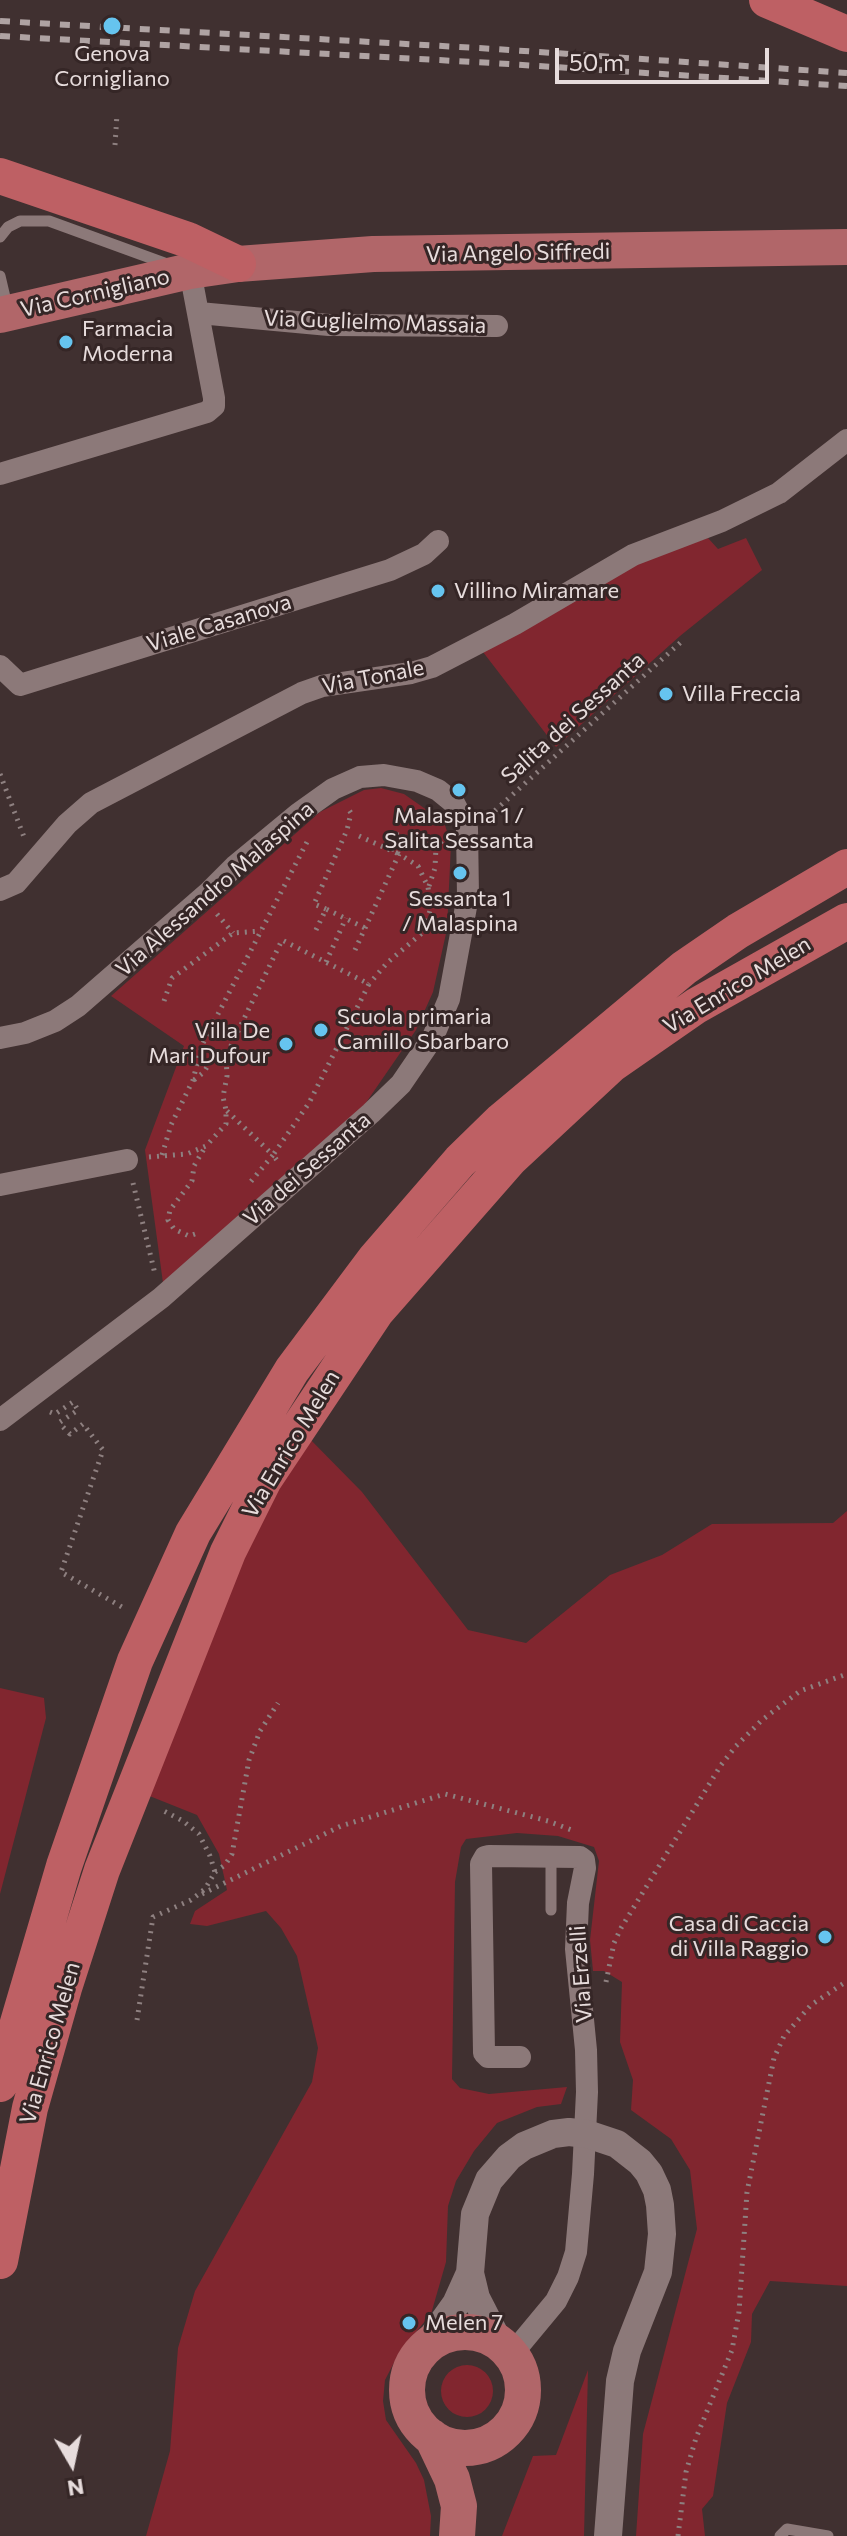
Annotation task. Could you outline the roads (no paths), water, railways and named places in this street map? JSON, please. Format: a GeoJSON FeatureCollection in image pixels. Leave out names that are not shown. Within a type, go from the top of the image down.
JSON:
{"type":"FeatureCollection","features":[{"type":"Feature","properties":{"kind":"highway"},"geometry":{"type":"LineString","coordinates":[[767,0],[847,34]]}},
{"type":"Feature","properties":{"kind":"highway"},"geometry":{"type":"LineString","coordinates":[[0,176],[188,240],[238,264]]}},
{"type":"Feature","properties":{"kind":"highway"},"geometry":{"type":"LineString","coordinates":[[551,1081],[684,968],[738,931],[847,867]]}},
{"type":"Feature","properties":{"kind":"highway"},"geometry":{"type":"LineString","coordinates":[[551,1081],[715,985],[847,913]]}},
{"type":"Feature","properties":{"kind":"highway","name":"Via Enrico Melen"},"geometry":{"type":"LineString","coordinates":[[0,2261],[30,2108],[102,1870],[217,1579],[264,1480],[376,1312],[511,1158],[611,1065],[696,1006],[847,921]]}},
{"type":"Feature","properties":{"kind":"highway","name":"Via Enrico Melen"},"geometry":{"type":"LineString","coordinates":[[0,2084],[33,1966],[87,1798],[135,1661],[193,1533],[292,1370],[375,1259],[460,1161],[502,1120],[551,1081]]}},
{"type":"Feature","properties":{"kind":"main road","name":"Via Angelo Siffredi"},"geometry":{"type":"LineString","coordinates":[[190,271],[238,264],[373,254],[847,247]]}},
{"type":"Feature","properties":{"kind":"main road","name":"Via Cornigliano"},"geometry":{"type":"LineString","coordinates":[[4,314],[190,271]]}},
{"type":"Feature","properties":{"kind":"main road"},"geometry":{"type":"LineString","coordinates":[[461,2331],[480,2333],[505,2348],[520,2371],[524,2391],[520,2409],[511,2426],[496,2439],[479,2447],[459,2448],[440,2443],[424,2432],[413,2417],[406,2398],[407,2379],[414,2361],[426,2346],[461,2331]]}},
{"type":"Feature","properties":{"kind":"main road"},"geometry":{"type":"LineString","coordinates":[[432,2437],[452,2479],[458,2521]]}},
{"type":"Feature","properties":{"kind":"main road"},"geometry":{"type":"LineString","coordinates":[[458,2521],[487,2443]]}},
{"type":"Feature","properties":{"kind":"street"},"geometry":{"type":"LineString","coordinates":[[0,474],[207,412],[214,406],[190,271]]}},
{"type":"Feature","properties":{"kind":"street","name":"Via Guglielmo Massaia"},"geometry":{"type":"LineString","coordinates":[[199,313],[329,325],[497,326]]}},
{"type":"Feature","properties":{"kind":"street","name":"Via Tonale"},"geometry":{"type":"LineString","coordinates":[[0,890],[16,883],[67,824],[91,803],[302,693],[322,686],[432,667],[515,624],[633,555],[722,521],[779,493],[847,440]]}},
{"type":"Feature","properties":{"kind":"street","name":"Viale Casanova"},"geometry":{"type":"LineString","coordinates":[[0,666],[20,685],[390,570],[424,554],[438,541]]}},
{"type":"Feature","properties":{"kind":"street","name":"Via Alessandro Malaspina"},"geometry":{"type":"LineString","coordinates":[[0,1038],[25,1033],[55,1021],[78,1006],[235,866],[333,789],[360,777],[384,775],[417,781],[438,790],[477,823]]}},
{"type":"Feature","properties":{"kind":"street","name":"Via dei Sessanta"},"geometry":{"type":"LineString","coordinates":[[0,1420],[161,1298],[401,1084],[433,1037],[449,999],[468,896],[477,823]]}},
{"type":"Feature","properties":{"kind":"street"},"geometry":{"type":"LineString","coordinates":[[0,1185],[127,1160]]}},
{"type":"Feature","properties":{"kind":"street","name":"Via Erzelli"},"geometry":{"type":"LineString","coordinates":[[505,2348],[556,2301],[572,2265],[579,2223],[587,2092],[576,1949],[585,1864],[580,1857],[489,1856],[481,1864],[484,2053],[488,2057],[520,2057]]}},
{"type":"Feature","properties":{"kind":"street"},"geometry":{"type":"LineString","coordinates":[[505,2348],[476,2298],[470,2273],[475,2214],[489,2180],[516,2151],[553,2134],[569,2132],[603,2138],[617,2144],[649,2173],[657,2190],[662,2218],[658,2272],[627,2351],[620,2381],[608,2536]]}},
{"type":"Feature","properties":{"kind":"street"},"geometry":{"type":"LineString","coordinates":[[426,2346],[456,2304],[470,2273]]}},
{"type":"Feature","properties":{"kind":"lane"},"geometry":{"type":"LineString","coordinates":[[0,237],[8,227],[20,221],[49,221],[137,255],[190,271]]}},
{"type":"Feature","properties":{"kind":"lane"},"geometry":{"type":"LineString","coordinates":[[0,276],[4,314]]}},
{"type":"Feature","properties":{"kind":"lane"},"geometry":{"type":"LineString","coordinates":[[551,1856],[551,1910]]}},
{"type":"Feature","properties":{"kind":"lane"},"geometry":{"type":"LineString","coordinates":[[780,2536],[787,2529],[828,2536]]}},
{"type":"Feature","properties":{"kind":"railway"},"geometry":{"type":"LineString","coordinates":[[0,21],[847,73]]}},
{"type":"Feature","properties":{"kind":"railway"},"geometry":{"type":"LineString","coordinates":[[0,36],[847,86]]}},
{"type":"Feature","properties":{"kind":"place","name":"Genova Cornigliano"},"geometry":{"type":"Point","coordinates":[112,26]}},
{"type":"Feature","properties":{"kind":"place","name":"Farmacia Moderna"},"geometry":{"type":"Point","coordinates":[66,342]}},
{"type":"Feature","properties":{"kind":"place","name":"Villino Miramare"},"geometry":{"type":"Point","coordinates":[438,591]}},
{"type":"Feature","properties":{"kind":"place","name":"Villa Freccia"},"geometry":{"type":"Point","coordinates":[666,694]}},
{"type":"Feature","properties":{"kind":"place","name":"Malaspina 1 / Salita Sessanta"},"geometry":{"type":"Point","coordinates":[459,790]}},
{"type":"Feature","properties":{"kind":"place","name":"Sessanta 1 / Malaspina"},"geometry":{"type":"Point","coordinates":[460,873]}},
{"type":"Feature","properties":{"kind":"place","name":"Scuola primaria Camillo Sbarbaro"},"geometry":{"type":"Point","coordinates":[321,1030]}},
{"type":"Feature","properties":{"kind":"place","name":"Villa De Mari Dufour"},"geometry":{"type":"Point","coordinates":[286,1044]}},
{"type":"Feature","properties":{"kind":"place","name":"Casa di Caccia di Villa Raggio"},"geometry":{"type":"Point","coordinates":[825,1937]}},
{"type":"Feature","properties":{"kind":"place","name":"Melen 7"},"geometry":{"type":"Point","coordinates":[409,2323]}}]}
